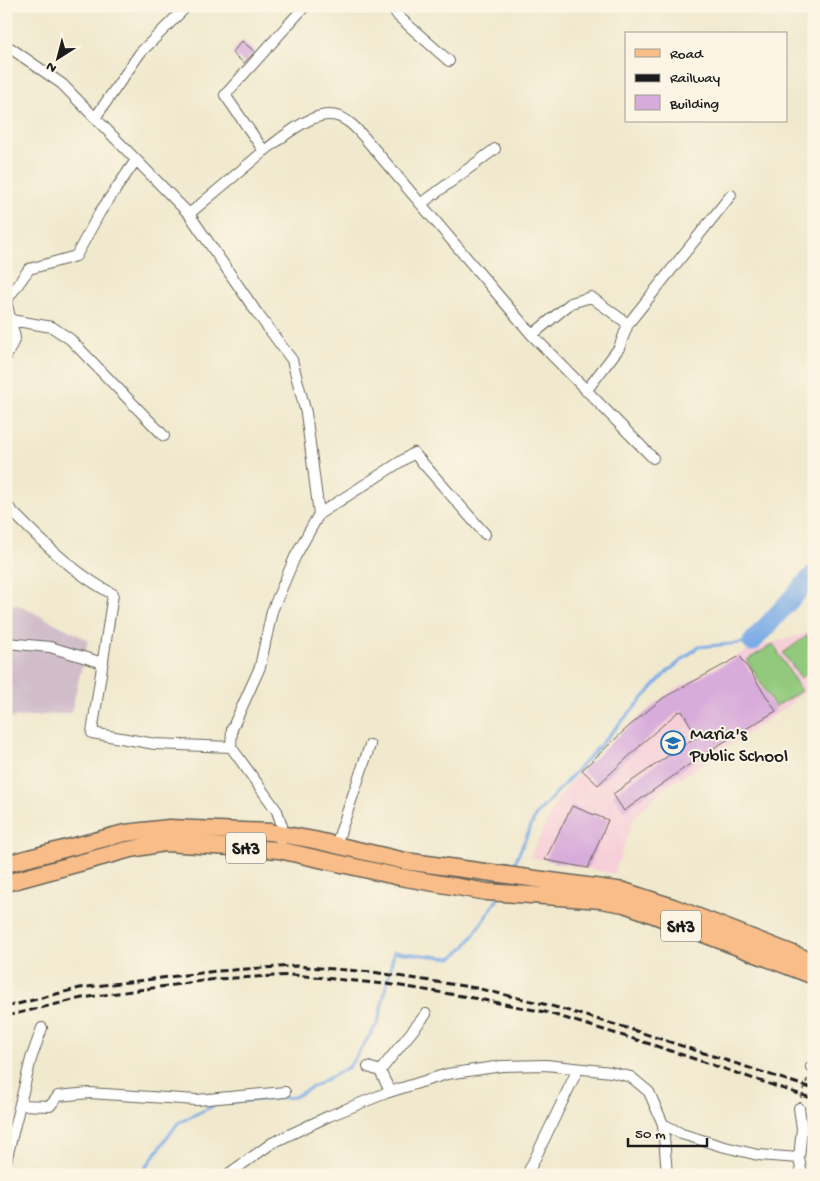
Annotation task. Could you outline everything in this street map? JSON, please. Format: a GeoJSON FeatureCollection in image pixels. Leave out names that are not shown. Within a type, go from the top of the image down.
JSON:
{"type":"FeatureCollection","features":[{"type":"Feature","properties":{"kind":"main road","name":"SH3"},"geometry":{"type":"LineString","coordinates":[[6,864],[124,832],[169,828],[270,832],[281,842],[400,877],[487,892],[601,900],[624,904],[814,976]]}},
{"type":"Feature","properties":{"kind":"main road","name":"SH3"},"geometry":{"type":"LineString","coordinates":[[6,883],[127,850],[165,843],[281,842],[336,845],[405,861],[624,891],[673,907],[814,962]]}},
{"type":"Feature","properties":{"kind":"street"},"geometry":{"type":"LineString","coordinates":[[95,118],[140,53],[187,6]]}},
{"type":"Feature","properties":{"kind":"street"},"geometry":{"type":"LineString","coordinates":[[264,151],[225,95],[305,6]]}},
{"type":"Feature","properties":{"kind":"street"},"geometry":{"type":"LineString","coordinates":[[391,6],[399,17],[449,61]]}},
{"type":"Feature","properties":{"kind":"street"},"geometry":{"type":"LineString","coordinates":[[6,45],[62,84],[189,214],[257,313],[292,360],[306,413],[319,514]]}},
{"type":"Feature","properties":{"kind":"street"},"geometry":{"type":"LineString","coordinates":[[189,214],[264,151],[314,117],[326,114],[336,115],[347,120],[364,137],[532,335],[653,458]]}},
{"type":"Feature","properties":{"kind":"street"},"geometry":{"type":"LineString","coordinates":[[421,204],[495,149]]}},
{"type":"Feature","properties":{"kind":"street"},"geometry":{"type":"LineString","coordinates":[[6,357],[15,338],[6,301],[28,269],[76,256],[100,212],[136,160]]}},
{"type":"Feature","properties":{"kind":"street"},"geometry":{"type":"LineString","coordinates":[[586,391],[619,348],[628,324],[731,195]]}},
{"type":"Feature","properties":{"kind":"street"},"geometry":{"type":"LineString","coordinates":[[532,335],[571,303],[591,297],[628,324]]}},
{"type":"Feature","properties":{"kind":"street"},"geometry":{"type":"LineString","coordinates":[[11,320],[52,328],[70,339],[164,436]]}},
{"type":"Feature","properties":{"kind":"street"},"geometry":{"type":"LineString","coordinates":[[281,842],[282,826],[277,811],[231,747],[232,729],[260,668],[272,611],[295,557],[319,514],[414,452],[485,534]]}},
{"type":"Feature","properties":{"kind":"street"},"geometry":{"type":"LineString","coordinates":[[6,505],[42,542],[100,587],[113,594],[92,734],[155,744],[231,747]]}},
{"type":"Feature","properties":{"kind":"street"},"geometry":{"type":"LineString","coordinates":[[6,643],[50,647],[103,664]]}},
{"type":"Feature","properties":{"kind":"street"},"geometry":{"type":"LineString","coordinates":[[336,845],[370,745]]}},
{"type":"Feature","properties":{"kind":"street"},"geometry":{"type":"LineString","coordinates":[[380,1072],[426,1014]]}},
{"type":"Feature","properties":{"kind":"street"},"geometry":{"type":"LineString","coordinates":[[6,1161],[32,1059],[42,1028]]}},
{"type":"Feature","properties":{"kind":"street"},"geometry":{"type":"LineString","coordinates":[[227,1175],[242,1170],[272,1143],[328,1116],[390,1091],[447,1074],[502,1066],[546,1065],[611,1072],[631,1077],[649,1092],[663,1124],[667,1175]]}},
{"type":"Feature","properties":{"kind":"street"},"geometry":{"type":"LineString","coordinates":[[368,1067],[380,1072],[390,1091]]}},
{"type":"Feature","properties":{"kind":"street"},"geometry":{"type":"LineString","coordinates":[[527,1175],[578,1069]]}},
{"type":"Feature","properties":{"kind":"street"},"geometry":{"type":"LineString","coordinates":[[20,1105],[50,1106],[58,1096],[89,1093],[197,1100],[285,1092]]}},
{"type":"Feature","properties":{"kind":"street"},"geometry":{"type":"LineString","coordinates":[[799,1108],[802,1128],[799,1158],[802,1175]]}},
{"type":"Feature","properties":{"kind":"street"},"geometry":{"type":"LineString","coordinates":[[663,1124],[682,1134],[721,1146],[758,1155],[799,1158]]}},
{"type":"Feature","properties":{"kind":"path"},"geometry":{"type":"LineString","coordinates":[[799,1108],[812,1066]]}},
{"type":"Feature","properties":{"kind":"shaded area"},"geometry":{"type":"Polygon","coordinates":[[[6,604],[19,605],[88,640],[71,713],[6,718],[6,604]]]}},
{"type":"Feature","properties":{"kind":"shaded area","name":"Maria's Public School"},"geometry":{"type":"Polygon","coordinates":[[[811,632],[814,635],[814,684],[778,713],[662,790],[634,818],[614,874],[530,857],[558,798],[582,770],[625,730],[673,690],[749,649],[811,632]]]}},
{"type":"Feature","properties":{"kind":"green space"},"geometry":{"type":"Polygon","coordinates":[[[808,635],[814,642],[814,669],[801,678],[783,653],[808,635]]]}},
{"type":"Feature","properties":{"kind":"green space"},"geometry":{"type":"Polygon","coordinates":[[[773,644],[801,691],[775,707],[747,660],[773,644]]]}},
{"type":"Feature","properties":{"kind":"building"},"geometry":{"type":"Polygon","coordinates":[[[242,41],[255,52],[244,63],[232,53],[242,41]]]}},
{"type":"Feature","properties":{"kind":"building"},"geometry":{"type":"Polygon","coordinates":[[[740,656],[776,711],[707,752],[624,811],[613,794],[697,736],[682,711],[679,711],[641,744],[598,785],[582,770],[663,698],[740,656]]]}},
{"type":"Feature","properties":{"kind":"building"},"geometry":{"type":"Polygon","coordinates":[[[572,806],[608,820],[588,868],[545,860],[572,806]]]}},
{"type":"Feature","properties":{"kind":"waterway"},"geometry":{"type":"LineString","coordinates":[[752,642],[814,574]]}},
{"type":"Feature","properties":{"kind":"waterway"},"geometry":{"type":"LineString","coordinates":[[511,871],[536,815],[666,673],[698,647],[752,642]]}},
{"type":"Feature","properties":{"kind":"waterway"},"geometry":{"type":"LineString","coordinates":[[140,1175],[178,1123],[219,1103],[294,1097],[349,1067],[378,1023],[394,952],[452,958],[466,946],[499,897]]}},
{"type":"Feature","properties":{"kind":"railway"},"geometry":{"type":"LineString","coordinates":[[6,1007],[80,988],[217,971],[295,966],[372,972],[476,988],[548,1005],[627,1028],[814,1089]]}},
{"type":"Feature","properties":{"kind":"railway"},"geometry":{"type":"LineString","coordinates":[[6,1016],[82,998],[216,979],[294,975],[395,985],[545,1012],[650,1044],[814,1099]]}},
{"type":"Feature","properties":{"kind":"place","name":"Maria's Public School"},"geometry":{"type":"Point","coordinates":[673,743]}}]}
